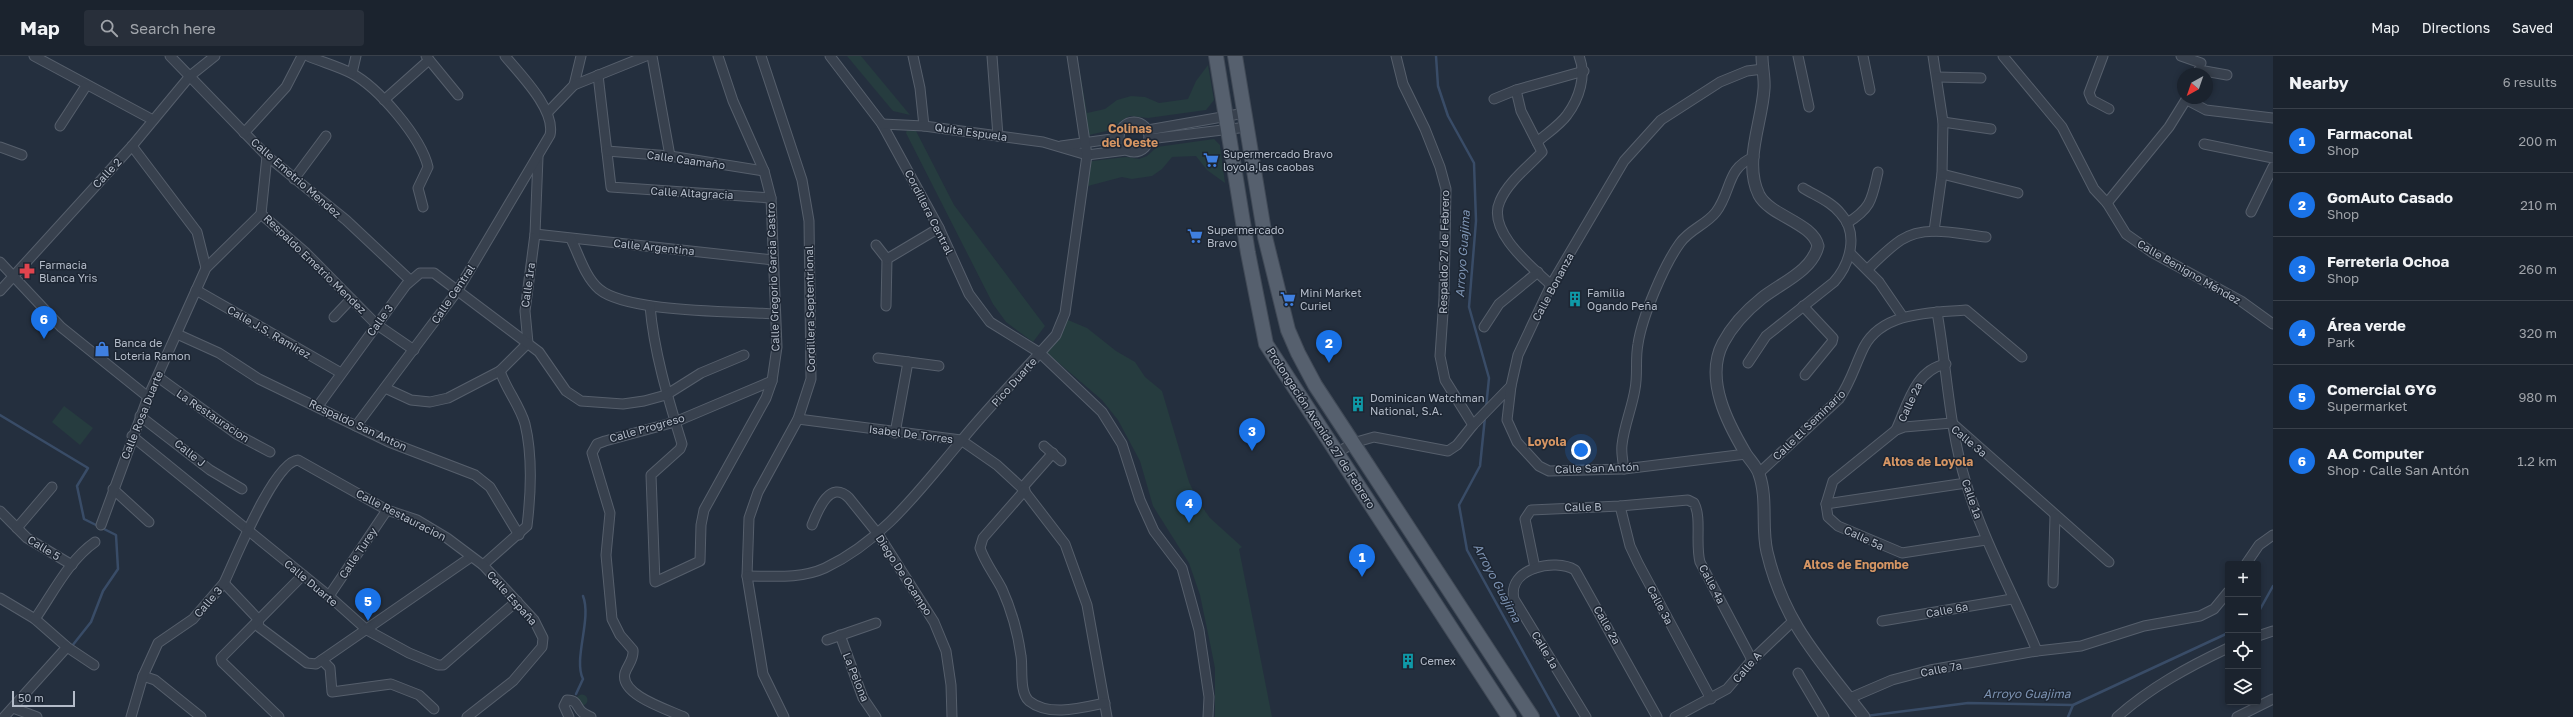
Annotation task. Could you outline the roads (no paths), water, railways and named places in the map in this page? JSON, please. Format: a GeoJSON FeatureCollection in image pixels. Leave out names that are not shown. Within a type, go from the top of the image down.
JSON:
{"type":"FeatureCollection","features":[{"type":"Feature","properties":{"kind":"main road","name":"Prolongación Avenida 27 de Febrero"},"geometry":{"type":"LineString","coordinates":[[1216,56],[1248,253],[1266,344],[1481,671],[1509,717]]}},
{"type":"Feature","properties":{"kind":"main road","name":"Prolongación Avenida 27 de Febrero"},"geometry":{"type":"LineString","coordinates":[[1235,56],[1265,237],[1288,330],[1315,385],[1532,717]]}},
{"type":"Feature","properties":{"kind":"main road"},"geometry":{"type":"LineString","coordinates":[[1481,671],[1496,661]]}},
{"type":"Feature","properties":{"kind":"street"},"geometry":{"type":"LineString","coordinates":[[34,56],[86,86],[153,120]]}},
{"type":"Feature","properties":{"kind":"street","name":"Calle Emetrio Mendez"},"geometry":{"type":"LineString","coordinates":[[170,56],[267,156],[346,220],[410,280]]}},
{"type":"Feature","properties":{"kind":"street","name":"Calle 2"},"geometry":{"type":"LineString","coordinates":[[0,291],[12,275],[132,146],[190,76],[215,56]]}},
{"type":"Feature","properties":{"kind":"street"},"geometry":{"type":"LineString","coordinates":[[244,132],[286,87],[302,56]]}},
{"type":"Feature","properties":{"kind":"street"},"geometry":{"type":"LineString","coordinates":[[308,56],[352,73],[384,100],[408,128],[427,163],[427,171],[418,188],[423,206]]}},
{"type":"Feature","properties":{"kind":"street"},"geometry":{"type":"LineString","coordinates":[[352,73],[356,56]]}},
{"type":"Feature","properties":{"kind":"street"},"geometry":{"type":"LineString","coordinates":[[505,56],[548,112],[574,85],[646,56]]}},
{"type":"Feature","properties":{"kind":"street"},"geometry":{"type":"LineString","coordinates":[[574,85],[581,56]]}},
{"type":"Feature","properties":{"kind":"street"},"geometry":{"type":"LineString","coordinates":[[652,56],[670,156]]}},
{"type":"Feature","properties":{"kind":"street","name":"Calle Gregorio Garcia Castro"},"geometry":{"type":"LineString","coordinates":[[675,422],[682,446],[651,475],[655,582],[700,561],[701,525],[704,510],[766,398],[772,381],[777,347],[771,198],[764,171],[733,101],[718,56]]}},
{"type":"Feature","properties":{"kind":"street","name":"Cordillera Septentrional"},"geometry":{"type":"LineString","coordinates":[[761,56],[802,180],[808,214],[812,364],[808,393],[798,419],[758,492],[751,511],[747,576],[763,674],[784,717]]}},
{"type":"Feature","properties":{"kind":"street","name":"Cordillera Central"},"geometry":{"type":"LineString","coordinates":[[830,56],[882,124],[939,228],[970,294],[990,322],[1040,353],[1102,412],[1122,444],[1140,500],[1154,531],[1182,568],[1199,630],[1209,697],[1208,717]]}},
{"type":"Feature","properties":{"kind":"street"},"geometry":{"type":"LineString","coordinates":[[913,56],[920,88],[924,126]]}},
{"type":"Feature","properties":{"kind":"street"},"geometry":{"type":"LineString","coordinates":[[992,56],[998,136]]}},
{"type":"Feature","properties":{"kind":"street","name":"Pico Duarte"},"geometry":{"type":"LineString","coordinates":[[747,576],[800,575],[813,572],[825,568],[878,534],[909,506],[961,440],[1056,335],[1065,313],[1087,155],[1072,56]]}},
{"type":"Feature","properties":{"kind":"street","name":"Respaldo 27 de Febrero"},"geometry":{"type":"LineString","coordinates":[[1396,56],[1408,98],[1425,129],[1440,167],[1446,189],[1444,298],[1440,356],[1446,380],[1473,425]]}},
{"type":"Feature","properties":{"kind":"street"},"geometry":{"type":"LineString","coordinates":[[1537,142],[1567,115],[1579,92],[1584,71],[1579,56]]}},
{"type":"Feature","properties":{"kind":"street"},"geometry":{"type":"LineString","coordinates":[[1762,56],[1764,89],[1754,156],[1755,180],[1759,195],[1767,204],[1810,233],[1818,246],[1816,255],[1808,265],[1761,299],[1736,323],[1722,345],[1717,368],[1719,395],[1725,418],[1759,473],[1763,488],[1763,526],[1767,552],[1792,622],[1814,655],[1861,713]]}},
{"type":"Feature","properties":{"kind":"street"},"geometry":{"type":"LineString","coordinates":[[1798,56],[1809,107]]}},
{"type":"Feature","properties":{"kind":"street"},"geometry":{"type":"LineString","coordinates":[[1863,56],[1870,90]]}},
{"type":"Feature","properties":{"kind":"street"},"geometry":{"type":"LineString","coordinates":[[1933,56],[1943,122],[1942,174],[1934,231]]}},
{"type":"Feature","properties":{"kind":"street","name":"Calle Benigno Méndez"},"geometry":{"type":"LineString","coordinates":[[2003,56],[2062,126],[2094,189],[2107,203],[2119,225],[2137,243],[2240,301],[2273,324]]}},
{"type":"Feature","properties":{"kind":"street"},"geometry":{"type":"LineString","coordinates":[[2103,56],[2089,93],[2092,100],[2109,109]]}},
{"type":"Feature","properties":{"kind":"street"},"geometry":{"type":"LineString","coordinates":[[2181,56],[2200,66],[2227,75]]}},
{"type":"Feature","properties":{"kind":"street"},"geometry":{"type":"LineString","coordinates":[[384,100],[427,58],[458,95]]}},
{"type":"Feature","properties":{"kind":"street","name":"Calle Bonanza"},"geometry":{"type":"LineString","coordinates":[[1511,386],[1518,355],[1551,285],[1624,161],[1662,120],[1720,82],[1747,71],[1763,69]]}},
{"type":"Feature","properties":{"kind":"street"},"geometry":{"type":"LineString","coordinates":[[1494,99],[1516,90],[1584,71]]}},
{"type":"Feature","properties":{"kind":"street"},"geometry":{"type":"LineString","coordinates":[[598,75],[607,151]]}},
{"type":"Feature","properties":{"kind":"street"},"geometry":{"type":"LineString","coordinates":[[1937,77],[1981,78]]}},
{"type":"Feature","properties":{"kind":"street"},"geometry":{"type":"LineString","coordinates":[[60,126],[86,86]]}},
{"type":"Feature","properties":{"kind":"street"},"geometry":{"type":"LineString","coordinates":[[1516,90],[1521,111],[1542,152],[1508,186],[1497,211],[1500,226],[1508,240],[1551,285]]}},
{"type":"Feature","properties":{"kind":"street"},"geometry":{"type":"LineString","coordinates":[[2107,203],[2169,127],[2184,104]]}},
{"type":"Feature","properties":{"kind":"street"},"geometry":{"type":"LineString","coordinates":[[2196,104],[2206,110],[2273,118]]}},
{"type":"Feature","properties":{"kind":"street","name":"Calle 1ra"},"geometry":{"type":"LineString","coordinates":[[528,343],[524,311],[535,234],[538,155],[551,129],[548,112]]}},
{"type":"Feature","properties":{"kind":"street"},"geometry":{"type":"LineString","coordinates":[[1149,135],[1246,120]]}},
{"type":"Feature","properties":{"kind":"street"},"geometry":{"type":"LineString","coordinates":[[1149,135],[1246,120]]}},
{"type":"Feature","properties":{"kind":"street"},"geometry":{"type":"LineString","coordinates":[[1943,122],[1991,129]]}},
{"type":"Feature","properties":{"kind":"street"},"geometry":{"type":"LineString","coordinates":[[1060,146],[1087,155],[1126,150],[1141,151],[1148,144],[1149,135],[1142,124],[1128,123],[1121,129],[1119,138],[1126,150]]}},
{"type":"Feature","properties":{"kind":"street","name":"Quita Espuela"},"geometry":{"type":"LineString","coordinates":[[882,124],[924,126],[1060,146]]}},
{"type":"Feature","properties":{"kind":"street"},"geometry":{"type":"LineString","coordinates":[[294,179],[326,136]]}},
{"type":"Feature","properties":{"kind":"street"},"geometry":{"type":"LineString","coordinates":[[1060,146],[1119,138]]}},
{"type":"Feature","properties":{"kind":"street"},"geometry":{"type":"LineString","coordinates":[[2204,144],[2273,158]]}},
{"type":"Feature","properties":{"kind":"street"},"geometry":{"type":"LineString","coordinates":[[132,146],[197,232],[206,268]]}},
{"type":"Feature","properties":{"kind":"street"},"geometry":{"type":"LineString","coordinates":[[0,147],[22,155]]}},
{"type":"Feature","properties":{"kind":"street","name":"Calle Caamaño"},"geometry":{"type":"LineString","coordinates":[[607,151],[670,156],[764,171]]}},
{"type":"Feature","properties":{"kind":"street","name":"Calle Altagracia"},"geometry":{"type":"LineString","coordinates":[[607,151],[609,184],[614,189],[771,198]]}},
{"type":"Feature","properties":{"kind":"street","name":"Calle Central"},"geometry":{"type":"LineString","coordinates":[[356,426],[458,290],[538,155]]}},
{"type":"Feature","properties":{"kind":"street","name":"Respaldo Emetrio Mendez"},"geometry":{"type":"LineString","coordinates":[[267,156],[261,214],[306,253],[376,324],[414,350]]}},
{"type":"Feature","properties":{"kind":"street"},"geometry":{"type":"LineString","coordinates":[[1624,470],[1621,446],[1635,388],[1637,345],[1641,330],[1667,265],[1680,242],[1693,228],[1707,222],[1716,211],[1731,175],[1739,166],[1754,156]]}},
{"type":"Feature","properties":{"kind":"street"},"geometry":{"type":"LineString","coordinates":[[2251,212],[2273,167]]}},
{"type":"Feature","properties":{"kind":"street"},"geometry":{"type":"LineString","coordinates":[[1847,223],[1868,208],[1878,172]]}},
{"type":"Feature","properties":{"kind":"street"},"geometry":{"type":"LineString","coordinates":[[1942,174],[2018,193]]}},
{"type":"Feature","properties":{"kind":"street"},"geometry":{"type":"LineString","coordinates":[[1748,363],[1766,336],[1834,282],[1840,274],[1850,253],[1850,232],[1847,223],[1831,204],[1803,188]]}},
{"type":"Feature","properties":{"kind":"street","name":"Calle Rosa Duarte"},"geometry":{"type":"LineString","coordinates":[[101,525],[140,416],[206,268],[261,214]]}},
{"type":"Feature","properties":{"kind":"street"},"geometry":{"type":"LineString","coordinates":[[887,259],[939,228]]}},
{"type":"Feature","properties":{"kind":"street"},"geometry":{"type":"LineString","coordinates":[[1868,269],[1901,240],[1918,232],[1934,231],[1986,237]]}},
{"type":"Feature","properties":{"kind":"street","name":"Calle Argentina"},"geometry":{"type":"LineString","coordinates":[[535,234],[773,260]]}},
{"type":"Feature","properties":{"kind":"street"},"geometry":{"type":"LineString","coordinates":[[571,239],[590,278],[598,288],[607,295],[650,306],[775,314]]}},
{"type":"Feature","properties":{"kind":"street"},"geometry":{"type":"LineString","coordinates":[[876,245],[887,259],[886,306]]}},
{"type":"Feature","properties":{"kind":"street"},"geometry":{"type":"LineString","coordinates":[[1850,253],[1868,269],[1903,317]]}},
{"type":"Feature","properties":{"kind":"street"},"geometry":{"type":"LineString","coordinates":[[0,262],[61,327],[148,397]]}},
{"type":"Feature","properties":{"kind":"street"},"geometry":{"type":"LineString","coordinates":[[1484,327],[1499,304],[1538,272]]}},
{"type":"Feature","properties":{"kind":"street"},"geometry":{"type":"LineString","coordinates":[[410,280],[420,273],[434,273],[528,343],[550,365],[566,391],[581,401],[623,404],[644,401],[666,395],[701,373],[744,355]]}},
{"type":"Feature","properties":{"kind":"street","name":"Calle 3"},"geometry":{"type":"LineString","coordinates":[[318,406],[376,324],[410,280]]}},
{"type":"Feature","properties":{"kind":"street","name":"Calle J.S. Ramirez"},"geometry":{"type":"LineString","coordinates":[[196,290],[341,373]]}},
{"type":"Feature","properties":{"kind":"street"},"geometry":{"type":"LineString","coordinates":[[334,317],[351,299]]}},
{"type":"Feature","properties":{"kind":"street"},"geometry":{"type":"LineString","coordinates":[[650,306],[652,330],[666,395],[675,422]]}},
{"type":"Feature","properties":{"kind":"street"},"geometry":{"type":"LineString","coordinates":[[1804,306],[1833,338],[1832,342],[1805,375]]}},
{"type":"Feature","properties":{"kind":"street","name":"Calle El Seminario"},"geometry":{"type":"LineString","coordinates":[[1759,473],[1839,399],[1850,385],[1865,346],[1872,336],[1882,327],[1903,317],[1937,312],[1966,310],[2022,357]]}},
{"type":"Feature","properties":{"kind":"street","name":"Calle 1a"},"geometry":{"type":"LineString","coordinates":[[1937,312],[1946,364],[1952,424],[1966,483],[1986,540],[2036,651]]}},
{"type":"Feature","properties":{"kind":"street","name":"Respaldo San Anton"},"geometry":{"type":"LineString","coordinates":[[177,334],[219,353],[259,379],[318,406],[389,442],[483,480],[519,535]]}},
{"type":"Feature","properties":{"kind":"street"},"geometry":{"type":"LineString","coordinates":[[385,388],[411,400],[430,402],[448,398],[500,370],[528,343]]}},
{"type":"Feature","properties":{"kind":"street"},"geometry":{"type":"LineString","coordinates":[[878,358],[940,366]]}},
{"type":"Feature","properties":{"kind":"street"},"geometry":{"type":"LineString","coordinates":[[895,433],[908,362]]}},
{"type":"Feature","properties":{"kind":"street","name":"Calle 2a"},"geometry":{"type":"LineString","coordinates":[[1896,430],[1918,380],[1934,366],[1946,364]]}},
{"type":"Feature","properties":{"kind":"street"},"geometry":{"type":"LineString","coordinates":[[483,565],[519,535],[527,526],[531,498],[529,454],[524,422],[506,388],[500,370]]}},
{"type":"Feature","properties":{"kind":"street","name":"La Restauracion"},"geometry":{"type":"LineString","coordinates":[[158,377],[238,435],[270,452]]}},
{"type":"Feature","properties":{"kind":"street","name":"Calle Progreso"},"geometry":{"type":"LineString","coordinates":[[684,717],[639,696],[629,690],[625,682],[625,673],[634,657],[633,650],[620,635],[612,619],[606,555],[610,513],[592,453],[597,444],[675,422],[772,381]]}},
{"type":"Feature","properties":{"kind":"street"},"geometry":{"type":"LineString","coordinates":[[1337,452],[1353,443],[1380,437],[1448,451],[1457,445],[1482,415],[1511,386]]}},
{"type":"Feature","properties":{"kind":"street","name":"Calle San Antón"},"geometry":{"type":"LineString","coordinates":[[1511,386],[1508,420],[1517,442],[1539,466],[1548,470],[1624,470],[1746,454]]}},
{"type":"Feature","properties":{"kind":"street","name":"Calle J"},"geometry":{"type":"LineString","coordinates":[[140,416],[210,470],[242,488]]}},
{"type":"Feature","properties":{"kind":"street","name":"Isabel De Torres"},"geometry":{"type":"LineString","coordinates":[[798,419],[895,433],[961,440],[998,465],[1024,489],[1065,544],[1087,605],[1107,717]]}},
{"type":"Feature","properties":{"kind":"street","name":"Calle 3a"},"geometry":{"type":"LineString","coordinates":[[1896,430],[1952,424],[2109,562]]}},
{"type":"Feature","properties":{"kind":"street"},"geometry":{"type":"LineString","coordinates":[[1896,430],[1833,481],[1826,504],[1966,483]]}},
{"type":"Feature","properties":{"kind":"street","name":"Calle Duarte"},"geometry":{"type":"LineString","coordinates":[[132,436],[329,596],[367,630],[409,653],[441,666],[517,601]]}},
{"type":"Feature","properties":{"kind":"street"},"geometry":{"type":"LineString","coordinates":[[1044,446],[1062,461]]}},
{"type":"Feature","properties":{"kind":"street"},"geometry":{"type":"LineString","coordinates":[[1053,453],[983,538],[980,548],[1002,589],[1013,622],[1021,656],[1025,695],[1029,701],[1044,709],[1061,712],[1105,703]]}},
{"type":"Feature","properties":{"kind":"street","name":"Calle 3"},"geometry":{"type":"LineString","coordinates":[[131,717],[144,676],[158,643],[193,619],[224,583],[273,482],[286,466],[294,460]]}},
{"type":"Feature","properties":{"kind":"street","name":"Calle Restauracion"},"geometry":{"type":"LineString","coordinates":[[294,460],[302,461],[387,510],[434,529],[483,565]]}},
{"type":"Feature","properties":{"kind":"street"},"geometry":{"type":"LineString","coordinates":[[17,528],[52,487]]}},
{"type":"Feature","properties":{"kind":"street"},"geometry":{"type":"LineString","coordinates":[[113,489],[149,522]]}},
{"type":"Feature","properties":{"kind":"street","name":"Diego De Ocampo"},"geometry":{"type":"LineString","coordinates":[[812,525],[823,501],[829,494],[837,492],[844,493],[849,498],[878,534],[934,622],[946,651],[951,685],[952,717]]}},
{"type":"Feature","properties":{"kind":"street","name":"Calle B"},"geometry":{"type":"LineString","coordinates":[[1535,568],[1525,519],[1532,510],[1620,506],[1688,500],[1694,503]]}},
{"type":"Feature","properties":{"kind":"street","name":"Calle 4a"},"geometry":{"type":"LineString","coordinates":[[1694,503],[1697,512],[1696,549],[1700,562],[1752,660]]}},
{"type":"Feature","properties":{"kind":"street","name":"Calle 5a"},"geometry":{"type":"LineString","coordinates":[[1826,504],[1828,518],[1838,526],[1902,553],[1986,540]]}},
{"type":"Feature","properties":{"kind":"street","name":"Calle 3a"},"geometry":{"type":"LineString","coordinates":[[1620,506],[1630,546],[1638,563],[1711,698]]}},
{"type":"Feature","properties":{"kind":"street","name":"Calle Turey"},"geometry":{"type":"LineString","coordinates":[[329,596],[387,510]]}},
{"type":"Feature","properties":{"kind":"street","name":"Calle 5"},"geometry":{"type":"LineString","coordinates":[[0,511],[27,538],[72,565]]}},
{"type":"Feature","properties":{"kind":"street"},"geometry":{"type":"LineString","coordinates":[[2053,583],[2055,516]]}},
{"type":"Feature","properties":{"kind":"street"},"geometry":{"type":"LineString","coordinates":[[2248,561],[2259,545],[2273,535]]}},
{"type":"Feature","properties":{"kind":"street"},"geometry":{"type":"LineString","coordinates":[[35,619],[72,565],[86,548],[95,542]]}},
{"type":"Feature","properties":{"kind":"street"},"geometry":{"type":"LineString","coordinates":[[224,583],[258,618],[259,627],[307,663],[316,664],[471,557]]}},
{"type":"Feature","properties":{"kind":"street","name":"Calle España"},"geometry":{"type":"LineString","coordinates":[[467,717],[513,682],[544,644],[541,632],[534,620],[483,565]]}},
{"type":"Feature","properties":{"kind":"street","name":"Calle 2a"},"geometry":{"type":"LineString","coordinates":[[1535,568],[1566,565],[1575,570],[1657,717]]}},
{"type":"Feature","properties":{"kind":"street","name":"Calle 1a"},"geometry":{"type":"LineString","coordinates":[[1535,568],[1521,576],[1514,585],[1512,592],[1514,599],[1586,717]]}},
{"type":"Feature","properties":{"kind":"street"},"geometry":{"type":"LineString","coordinates":[[279,717],[221,660],[258,618],[303,575]]}},
{"type":"Feature","properties":{"kind":"street"},"geometry":{"type":"LineString","coordinates":[[2036,651],[2081,646],[2144,626],[2200,616],[2214,609],[2225,596]]}},
{"type":"Feature","properties":{"kind":"street"},"geometry":{"type":"LineString","coordinates":[[0,598],[35,619],[67,647],[94,665]]}},
{"type":"Feature","properties":{"kind":"street","name":"Calle 6a"},"geometry":{"type":"LineString","coordinates":[[1882,621],[2012,599]]}},
{"type":"Feature","properties":{"kind":"street"},"geometry":{"type":"LineString","coordinates":[[826,640],[876,622]]}},
{"type":"Feature","properties":{"kind":"street","name":"Calle A"},"geometry":{"type":"LineString","coordinates":[[1675,717],[1711,698],[1736,682],[1752,660],[1792,622]]}},
{"type":"Feature","properties":{"kind":"street"},"geometry":{"type":"LineString","coordinates":[[2261,635],[2273,631]]}},
{"type":"Feature","properties":{"kind":"street","name":"La Pelona"},"geometry":{"type":"LineString","coordinates":[[840,635],[863,698],[876,717]]}},
{"type":"Feature","properties":{"kind":"street"},"geometry":{"type":"LineString","coordinates":[[4,717],[67,647]]}},
{"type":"Feature","properties":{"kind":"street"},"geometry":{"type":"LineString","coordinates":[[2117,717],[2154,687],[2185,669],[2225,649]]}},
{"type":"Feature","properties":{"kind":"street","name":"Calle 7a"},"geometry":{"type":"LineString","coordinates":[[1850,698],[1892,680],[1930,670],[2036,651]]}},
{"type":"Feature","properties":{"kind":"street"},"geometry":{"type":"LineString","coordinates":[[322,660],[330,668],[332,692],[391,684],[418,695],[434,709]]}},
{"type":"Feature","properties":{"kind":"street"},"geometry":{"type":"LineString","coordinates":[[1798,673],[1824,717]]}},
{"type":"Feature","properties":{"kind":"street"},"geometry":{"type":"LineString","coordinates":[[144,676],[155,680],[201,717]]}},
{"type":"Feature","properties":{"kind":"street"},"geometry":{"type":"LineString","coordinates":[[2237,717],[2273,699]]}},
{"type":"Feature","properties":{"kind":"street"},"geometry":{"type":"LineString","coordinates":[[581,712],[569,717],[564,706],[567,700],[577,703],[581,712],[591,717]]}},
{"type":"Feature","properties":{"kind":"street"},"geometry":{"type":"LineString","coordinates":[[13,708],[37,717]]}},
{"type":"Feature","properties":{"kind":"waterway","name":"Arroyo Guajima"},"geometry":{"type":"LineString","coordinates":[[1436,56],[1438,86],[1448,116],[1474,163],[1476,221],[1469,307],[1489,378],[1486,408]]}},
{"type":"Feature","properties":{"kind":"waterway"},"geometry":{"type":"LineString","coordinates":[[0,415],[88,468],[77,486],[84,519],[116,535],[118,569],[103,591],[91,622],[72,646]]}},
{"type":"Feature","properties":{"kind":"waterway","name":"Arroyo Guajima"},"geometry":{"type":"LineString","coordinates":[[1485,417],[1480,466],[1459,505],[1467,550],[1559,717]]}},
{"type":"Feature","properties":{"kind":"waterway","name":"Arroyo Guajima"},"geometry":{"type":"LineString","coordinates":[[2261,608],[2273,586]]}},
{"type":"Feature","properties":{"kind":"waterway"},"geometry":{"type":"LineString","coordinates":[[576,694],[583,679],[580,671],[585,616],[583,596]]}},
{"type":"Feature","properties":{"kind":"waterway","name":"Arroyo Guajima"},"geometry":{"type":"LineString","coordinates":[[1866,716],[1968,703],[2073,705],[2225,634]]}},
{"type":"Feature","properties":{"kind":"waterway"},"geometry":{"type":"LineString","coordinates":[[2068,717],[2073,705]]}},
{"type":"Feature","properties":{"kind":"place","name":"Supermercado Bravo loyola,las caobas"},"geometry":{"type":"Point","coordinates":[1211,160]}},
{"type":"Feature","properties":{"kind":"place","name":"Supermercado Bravo"},"geometry":{"type":"Point","coordinates":[1195,236]}},
{"type":"Feature","properties":{"kind":"place","name":"Farmacia Blanca Yris"},"geometry":{"type":"Point","coordinates":[27,271]}},
{"type":"Feature","properties":{"kind":"place","name":"Mini Market Curiel"},"geometry":{"type":"Point","coordinates":[1288,299]}},
{"type":"Feature","properties":{"kind":"place","name":"Familia Ogando Peña"},"geometry":{"type":"Point","coordinates":[1575,299]}},
{"type":"Feature","properties":{"kind":"place","name":"AA Computer"},"geometry":{"type":"Point","coordinates":[44,339]}},
{"type":"Feature","properties":{"kind":"place","name":"Banca de Loteria Ramon"},"geometry":{"type":"Point","coordinates":[102,349]}},
{"type":"Feature","properties":{"kind":"place","name":"GomAuto Casado"},"geometry":{"type":"Point","coordinates":[1329,363]}},
{"type":"Feature","properties":{"kind":"place","name":"Dominican Watchman National, S.A."},"geometry":{"type":"Point","coordinates":[1358,404]}},
{"type":"Feature","properties":{"kind":"place","name":"Ferreteria Ochoa"},"geometry":{"type":"Point","coordinates":[1252,451]}},
{"type":"Feature","properties":{"kind":"place","name":"Área verde"},"geometry":{"type":"Point","coordinates":[1189,523]}},
{"type":"Feature","properties":{"kind":"place","name":"Farmaconal"},"geometry":{"type":"Point","coordinates":[1362,577]}},
{"type":"Feature","properties":{"kind":"place","name":"Comercial GYG"},"geometry":{"type":"Point","coordinates":[368,621]}},
{"type":"Feature","properties":{"kind":"place","name":"Cemex"},"geometry":{"type":"Point","coordinates":[1408,661]}},
{"type":"Feature","properties":{"kind":"district","name":"Colinas del Oeste"},"geometry":{"type":"Point","coordinates":[1130,136]}},
{"type":"Feature","properties":{"kind":"district","name":"Loyola"},"geometry":{"type":"Point","coordinates":[1547,442]}},
{"type":"Feature","properties":{"kind":"district","name":"Altos de Loyola"},"geometry":{"type":"Point","coordinates":[1928,462]}},
{"type":"Feature","properties":{"kind":"district","name":"Altos de Engombe"},"geometry":{"type":"Point","coordinates":[1856,565]}}]}
